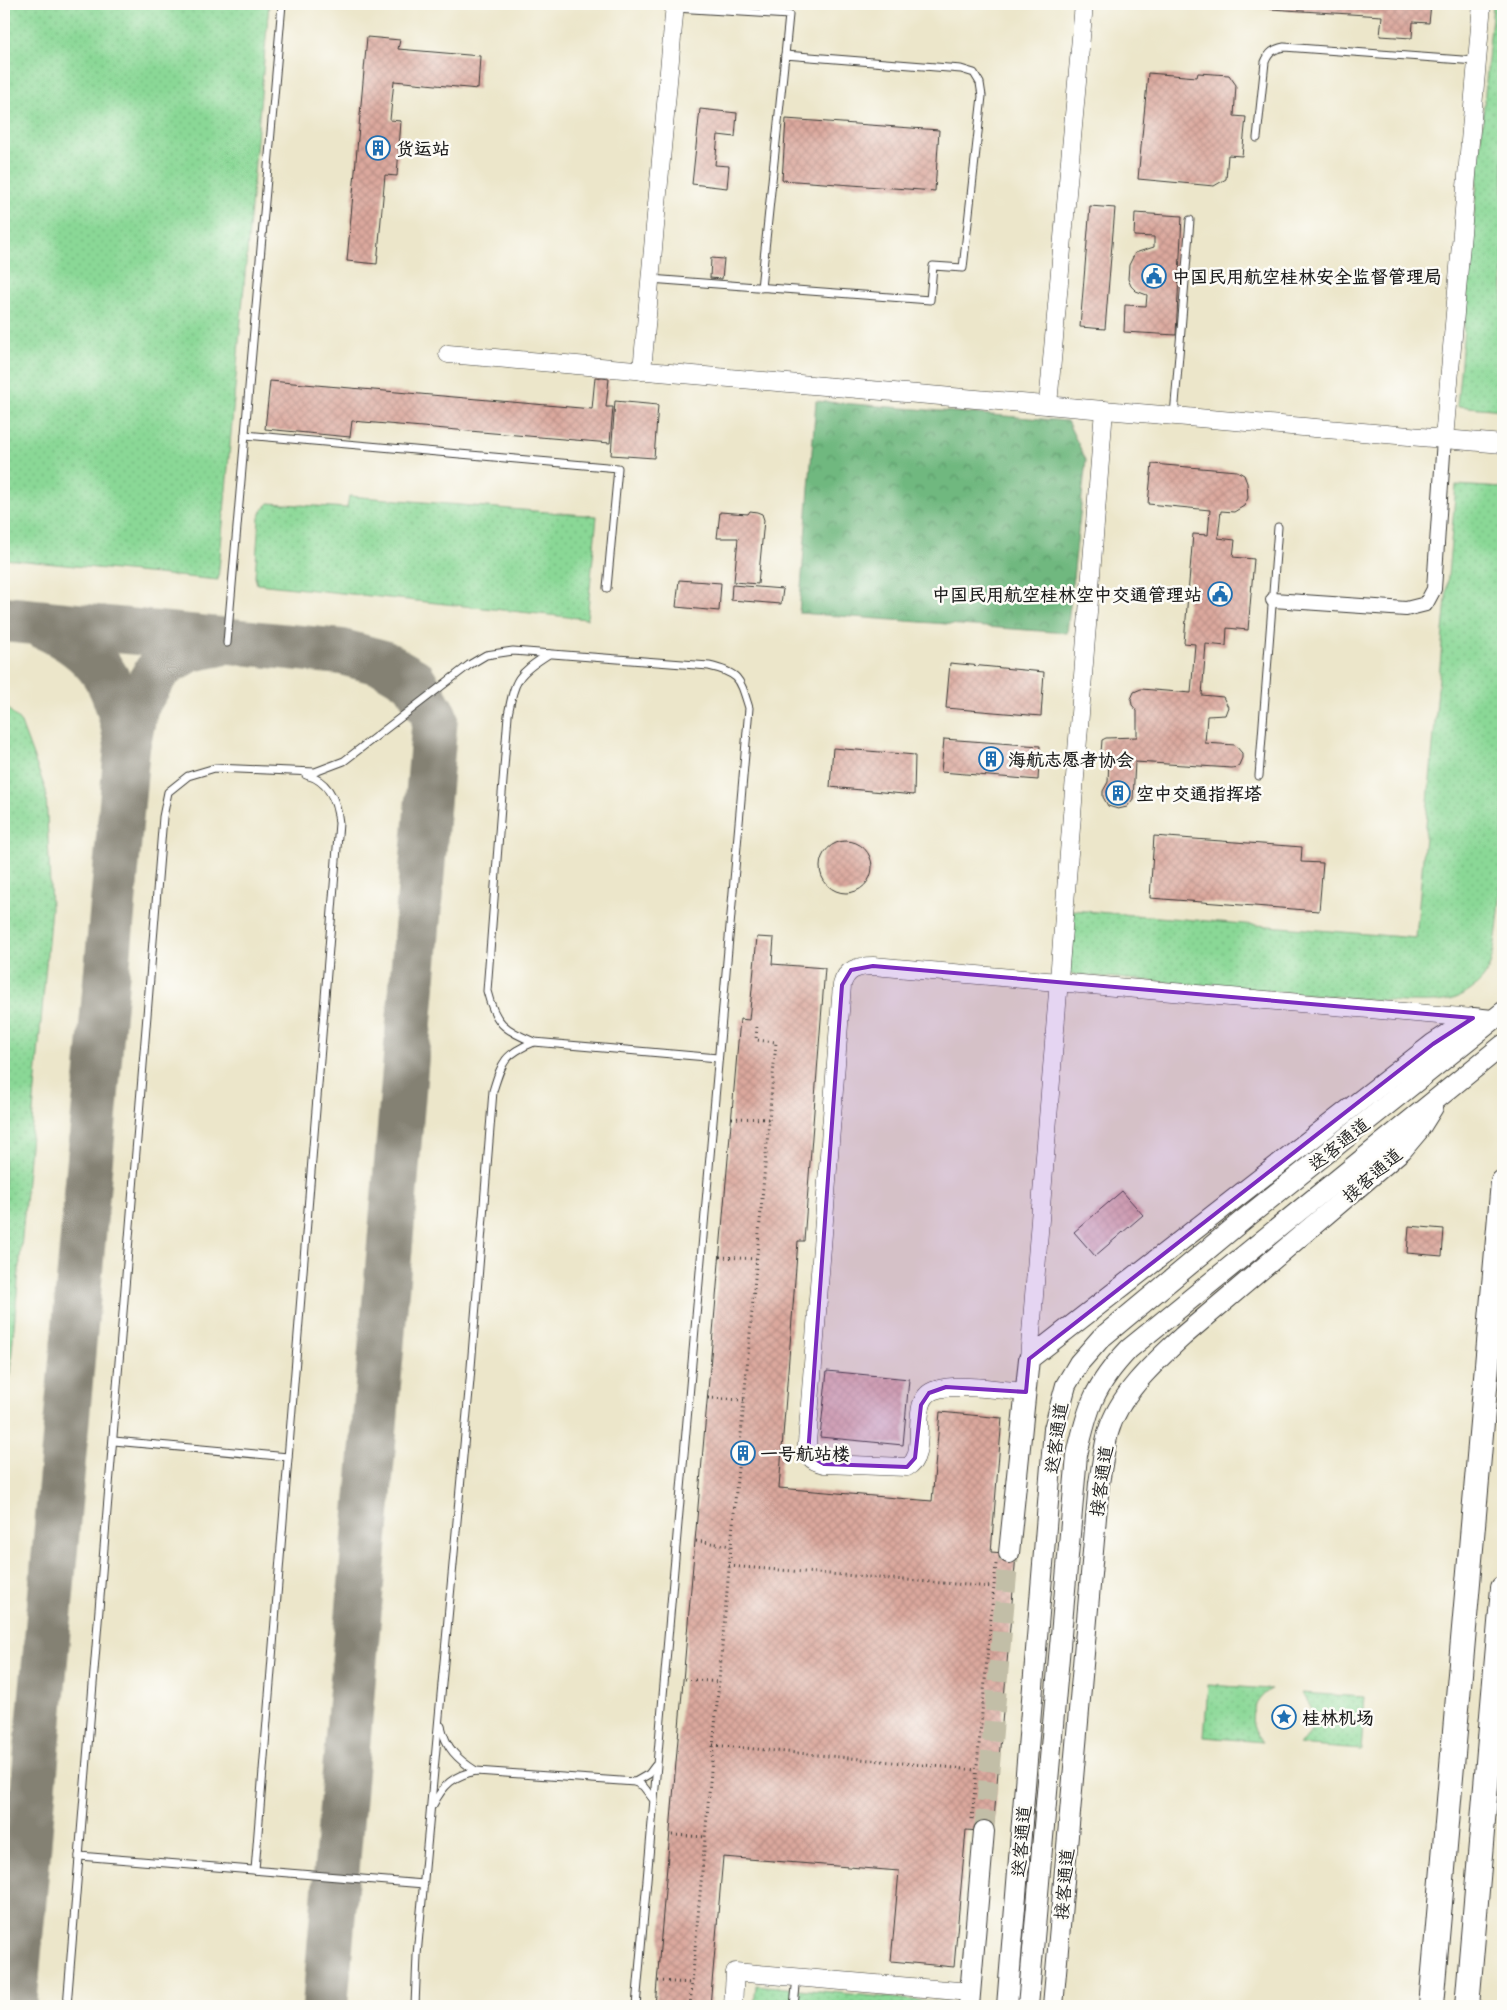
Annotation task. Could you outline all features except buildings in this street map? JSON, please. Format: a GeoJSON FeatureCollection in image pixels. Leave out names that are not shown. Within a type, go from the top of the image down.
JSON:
{"type":"FeatureCollection","features":[{"type":"Feature","properties":{"kind":"highway"},"geometry":{"type":"LineString","coordinates":[[1430,2006],[1503,1182]]}},
{"type":"Feature","properties":{"kind":"highway"},"geometry":{"type":"LineString","coordinates":[[1467,2006],[1503,1588]]}},
{"type":"Feature","properties":{"kind":"main road","name":"送客通道"},"geometry":{"type":"LineString","coordinates":[[1007,2006],[1054,1429],[1061,1396],[1079,1363],[1101,1338],[1490,1017]]}},
{"type":"Feature","properties":{"kind":"main road"},"geometry":{"type":"LineString","coordinates":[[1003,1557],[1029,1359],[1433,1044],[1490,1017]]}},
{"type":"Feature","properties":{"kind":"main road","name":"送客通道"},"geometry":{"type":"LineString","coordinates":[[1028,2006],[1077,1455],[1085,1418],[1100,1384],[1129,1349],[1503,1045]]}},
{"type":"Feature","properties":{"kind":"main road","name":"接客通道"},"geometry":{"type":"LineString","coordinates":[[1053,2006],[1099,1483],[1108,1432],[1122,1404],[1156,1362],[1183,1336],[1402,1150],[1418,1131],[1441,1094]]}},
{"type":"Feature","properties":{"kind":"main road"},"geometry":{"type":"LineString","coordinates":[[970,1999],[978,1826]]}},
{"type":"Feature","properties":{"kind":"street"},"geometry":{"type":"LineString","coordinates":[[1048,405],[1084,4]]}},
{"type":"Feature","properties":{"kind":"street"},"geometry":{"type":"LineString","coordinates":[[1273,600],[1406,609],[1426,604],[1434,589],[1444,439],[1482,4]]}},
{"type":"Feature","properties":{"kind":"street"},"geometry":{"type":"LineString","coordinates":[[642,371],[675,6]]}},
{"type":"Feature","properties":{"kind":"street"},"geometry":{"type":"LineString","coordinates":[[448,354],[1503,444]]}},
{"type":"Feature","properties":{"kind":"street"},"geometry":{"type":"LineString","coordinates":[[1029,1359],[1104,410]]}},
{"type":"Feature","properties":{"kind":"street"},"geometry":{"type":"LineString","coordinates":[[1026,1392],[946,1387],[931,1392],[921,1405],[915,1458],[907,1467],[824,1464],[814,1461],[807,1453],[844,979],[857,966],[1059,984],[1490,1017]]}},
{"type":"Feature","properties":{"kind":"street"},"geometry":{"type":"LineString","coordinates":[[733,2006],[735,1972],[797,1977],[970,1999]]}},
{"type":"Feature","properties":{"kind":"lane"},"geometry":{"type":"LineString","coordinates":[[227,643],[282,4]]}},
{"type":"Feature","properties":{"kind":"lane"},"geometry":{"type":"LineString","coordinates":[[675,6],[789,15],[761,288]]}},
{"type":"Feature","properties":{"kind":"lane"},"geometry":{"type":"LineString","coordinates":[[1257,138],[1265,62],[1269,54],[1278,48],[1477,61]]}},
{"type":"Feature","properties":{"kind":"lane"},"geometry":{"type":"LineString","coordinates":[[650,279],[930,300],[934,266],[963,268],[980,115],[980,83],[974,73],[961,69],[786,55]]}},
{"type":"Feature","properties":{"kind":"lane"},"geometry":{"type":"LineString","coordinates":[[1174,416],[1190,220]]}},
{"type":"Feature","properties":{"kind":"lane"},"geometry":{"type":"LineString","coordinates":[[245,435],[618,468],[607,588]]}},
{"type":"Feature","properties":{"kind":"lane"},"geometry":{"type":"LineString","coordinates":[[1260,776],[1278,527]]}},
{"type":"Feature","properties":{"kind":"lane"},"geometry":{"type":"LineString","coordinates":[[67,2006],[163,817],[168,792],[188,776],[215,768],[314,772],[344,761],[469,665],[486,655],[514,651],[709,666],[728,670],[741,683],[749,708],[636,2006]]}},
{"type":"Feature","properties":{"kind":"lane"},"geometry":{"type":"LineString","coordinates":[[549,654],[526,668],[514,685],[508,715],[487,991],[493,1014],[512,1034],[534,1042],[718,1058]]}},
{"type":"Feature","properties":{"kind":"lane"},"geometry":{"type":"LineString","coordinates":[[255,1870],[339,823],[338,806],[328,787],[316,777],[294,772]]}},
{"type":"Feature","properties":{"kind":"lane"},"geometry":{"type":"LineString","coordinates":[[415,2006],[430,1810],[471,1370],[493,1091],[502,1064],[518,1048],[534,1042]]}},
{"type":"Feature","properties":{"kind":"lane"},"geometry":{"type":"LineString","coordinates":[[114,1441],[288,1457]]}},
{"type":"Feature","properties":{"kind":"lane"},"geometry":{"type":"LineString","coordinates":[[439,1718],[443,1736],[450,1750],[458,1760],[476,1771]]}},
{"type":"Feature","properties":{"kind":"lane"},"geometry":{"type":"LineString","coordinates":[[635,1782],[649,1774],[656,1765]]}},
{"type":"Feature","properties":{"kind":"lane"},"geometry":{"type":"LineString","coordinates":[[430,1810],[449,1781],[461,1774],[476,1771],[635,1782],[643,1786],[653,1799]]}},
{"type":"Feature","properties":{"kind":"lane"},"geometry":{"type":"LineString","coordinates":[[79,1856],[424,1884]]}},
{"type":"Feature","properties":{"kind":"lane"},"geometry":{"type":"LineString","coordinates":[[794,2006],[797,1977]]}},
{"type":"Feature","properties":{"kind":"path"},"geometry":{"type":"LineString","coordinates":[[690,2006],[776,1042],[756,1040],[757,1024]]}},
{"type":"Feature","properties":{"kind":"path"},"geometry":{"type":"LineString","coordinates":[[732,1118],[769,1119]]}},
{"type":"Feature","properties":{"kind":"path"},"geometry":{"type":"LineString","coordinates":[[720,1257],[757,1259]]}},
{"type":"Feature","properties":{"kind":"path"},"geometry":{"type":"LineString","coordinates":[[708,1398],[744,1400]]}},
{"type":"Feature","properties":{"kind":"path"},"geometry":{"type":"LineString","coordinates":[[696,1541],[731,1546]]}},
{"type":"Feature","properties":{"kind":"path"},"geometry":{"type":"LineString","coordinates":[[978,1826],[976,1770],[993,1587],[1003,1557]]}},
{"type":"Feature","properties":{"kind":"path"},"geometry":{"type":"LineString","coordinates":[[729,1566],[993,1587]]}},
{"type":"Feature","properties":{"kind":"path"},"geometry":{"type":"LineString","coordinates":[[685,1679],[719,1682]]}},
{"type":"Feature","properties":{"kind":"path"},"geometry":{"type":"LineString","coordinates":[[713,1745],[976,1770]]}},
{"type":"Feature","properties":{"kind":"path"},"geometry":{"type":"LineString","coordinates":[[672,1834],[705,1836]]}},
{"type":"Feature","properties":{"kind":"path"},"geometry":{"type":"LineString","coordinates":[[658,1981],[692,1983]]}},
{"type":"Feature","properties":{"kind":"highlighted area"},"geometry":{"type":"Polygon","coordinates":[[[873,966],[1473,1018],[1433,1044],[1029,1359],[1026,1392],[946,1387],[929,1393],[921,1405],[915,1458],[907,1467],[824,1464],[808,1455],[842,985],[851,970],[873,966]]]}},
{"type":"Feature","properties":{"kind":"green space"},"geometry":{"type":"Polygon","coordinates":[[[4,4],[269,4],[218,580],[4,559],[4,4]]]}},
{"type":"Feature","properties":{"kind":"green space"},"geometry":{"type":"Polygon","coordinates":[[[1493,4],[1503,4],[1503,410],[1457,406],[1493,4]]]}},
{"type":"Feature","properties":{"kind":"green space"},"geometry":{"type":"Polygon","coordinates":[[[816,401],[1067,421],[1086,460],[1067,633],[799,613],[816,401]]]}},
{"type":"Feature","properties":{"kind":"green space"},"geometry":{"type":"Polygon","coordinates":[[[1456,485],[1503,488],[1502,857],[1497,929],[1492,957],[1485,976],[1467,993],[1458,997],[1437,1002],[1403,1002],[1068,974],[1072,910],[1416,938],[1456,485]]]}},
{"type":"Feature","properties":{"kind":"green space"},"geometry":{"type":"Polygon","coordinates":[[[349,496],[597,516],[587,619],[257,584],[255,577],[259,518],[263,509],[269,503],[347,508],[349,496]]]}},
{"type":"Feature","properties":{"kind":"green space"},"geometry":{"type":"Polygon","coordinates":[[[4,704],[21,723],[46,791],[51,908],[4,1441],[4,704]]]}},
{"type":"Feature","properties":{"kind":"green space"},"geometry":{"type":"Polygon","coordinates":[[[1208,1685],[1271,1689],[1259,1700],[1253,1714],[1254,1728],[1263,1742],[1204,1737],[1208,1685]]]}},
{"type":"Feature","properties":{"kind":"green space"},"geometry":{"type":"Polygon","coordinates":[[[1301,1693],[1365,1697],[1361,1750],[1298,1745],[1309,1734],[1313,1720],[1310,1706],[1301,1693]]]}},
{"type":"Feature","properties":{"kind":"green space"},"geometry":{"type":"Polygon","coordinates":[[[756,1985],[947,2003],[947,2006],[754,2006],[756,1985]]]}},
{"type":"Feature","properties":{"kind":"taxiway"},"geometry":{"type":"LineString","coordinates":[[4,619],[342,652],[383,663],[414,681],[435,717],[325,2006]]}},
{"type":"Feature","properties":{"kind":"taxiway"},"geometry":{"type":"LineString","coordinates":[[43,626],[79,647],[103,672],[118,704],[127,745]]}},
{"type":"Feature","properties":{"kind":"taxiway"},"geometry":{"type":"LineString","coordinates":[[14,2006],[127,747],[136,705],[159,668],[190,649],[217,644]]}},
{"type":"Feature","properties":{"kind":"tunnel"},"geometry":{"type":"LineString","coordinates":[[984,1831],[1009,1553]]}},
{"type":"Feature","properties":{"kind":"place","name":"货运站"},"geometry":{"type":"Point","coordinates":[378,148]}},
{"type":"Feature","properties":{"kind":"place","name":"中国民用航空桂林安全监督管理局"},"geometry":{"type":"Point","coordinates":[1154,276]}},
{"type":"Feature","properties":{"kind":"place","name":"中国民用航空桂林空中交通管理站"},"geometry":{"type":"Point","coordinates":[1220,594]}},
{"type":"Feature","properties":{"kind":"place","name":"海航志愿者协会"},"geometry":{"type":"Point","coordinates":[991,759]}},
{"type":"Feature","properties":{"kind":"place","name":"空中交通指挥塔"},"geometry":{"type":"Point","coordinates":[1118,793]}},
{"type":"Feature","properties":{"kind":"place","name":"一号航站楼"},"geometry":{"type":"Point","coordinates":[743,1453]}},
{"type":"Feature","properties":{"kind":"place","name":"桂林机场"},"geometry":{"type":"Point","coordinates":[1284,1717]}}]}
